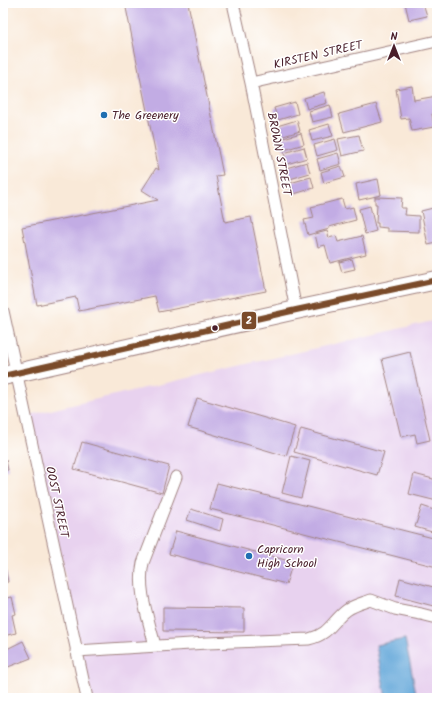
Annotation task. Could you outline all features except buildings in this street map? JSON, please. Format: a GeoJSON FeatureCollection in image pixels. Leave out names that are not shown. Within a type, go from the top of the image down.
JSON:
{"type":"FeatureCollection","features":[{"type":"Feature","properties":{"kind":"main road"},"geometry":{"type":"LineString","coordinates":[[10,374],[437,280]]}},
{"type":"Feature","properties":{"kind":"street","name":"BROWN STREET"},"geometry":{"type":"LineString","coordinates":[[233,3],[251,83],[296,310]]}},
{"type":"Feature","properties":{"kind":"street","name":"KIRSTEN STREET"},"geometry":{"type":"LineString","coordinates":[[251,83],[437,41]]}},
{"type":"Feature","properties":{"kind":"street","name":"OOST STREET"},"geometry":{"type":"LineString","coordinates":[[3,311],[10,374],[87,698]]}},
{"type":"Feature","properties":{"kind":"street"},"geometry":{"type":"LineString","coordinates":[[155,646],[143,598],[141,573],[143,563],[176,477]]}},
{"type":"Feature","properties":{"kind":"street"},"geometry":{"type":"LineString","coordinates":[[76,651],[309,639],[318,637],[324,633],[348,610],[371,600],[395,609],[437,618]]}},
{"type":"Feature","properties":{"kind":"shaded area","name":"Capricorn High School"},"geometry":{"type":"Polygon","coordinates":[[[437,320],[437,698],[92,698],[29,415],[437,320]]]}},
{"type":"Feature","properties":{"kind":"water"},"geometry":{"type":"Polygon","coordinates":[[[405,639],[417,698],[386,698],[376,645],[405,639]]]}},
{"type":"Feature","properties":{"kind":"transit line","name":"2"},"geometry":{"type":"LineString","coordinates":[[3,376],[437,280]]}},
{"type":"Feature","properties":{"kind":"place","name":"The Greenery"},"geometry":{"type":"Point","coordinates":[104,115]}},
{"type":"Feature","properties":{"kind":"place","name":"Capricorn High School"},"geometry":{"type":"Point","coordinates":[249,556]}}]}
